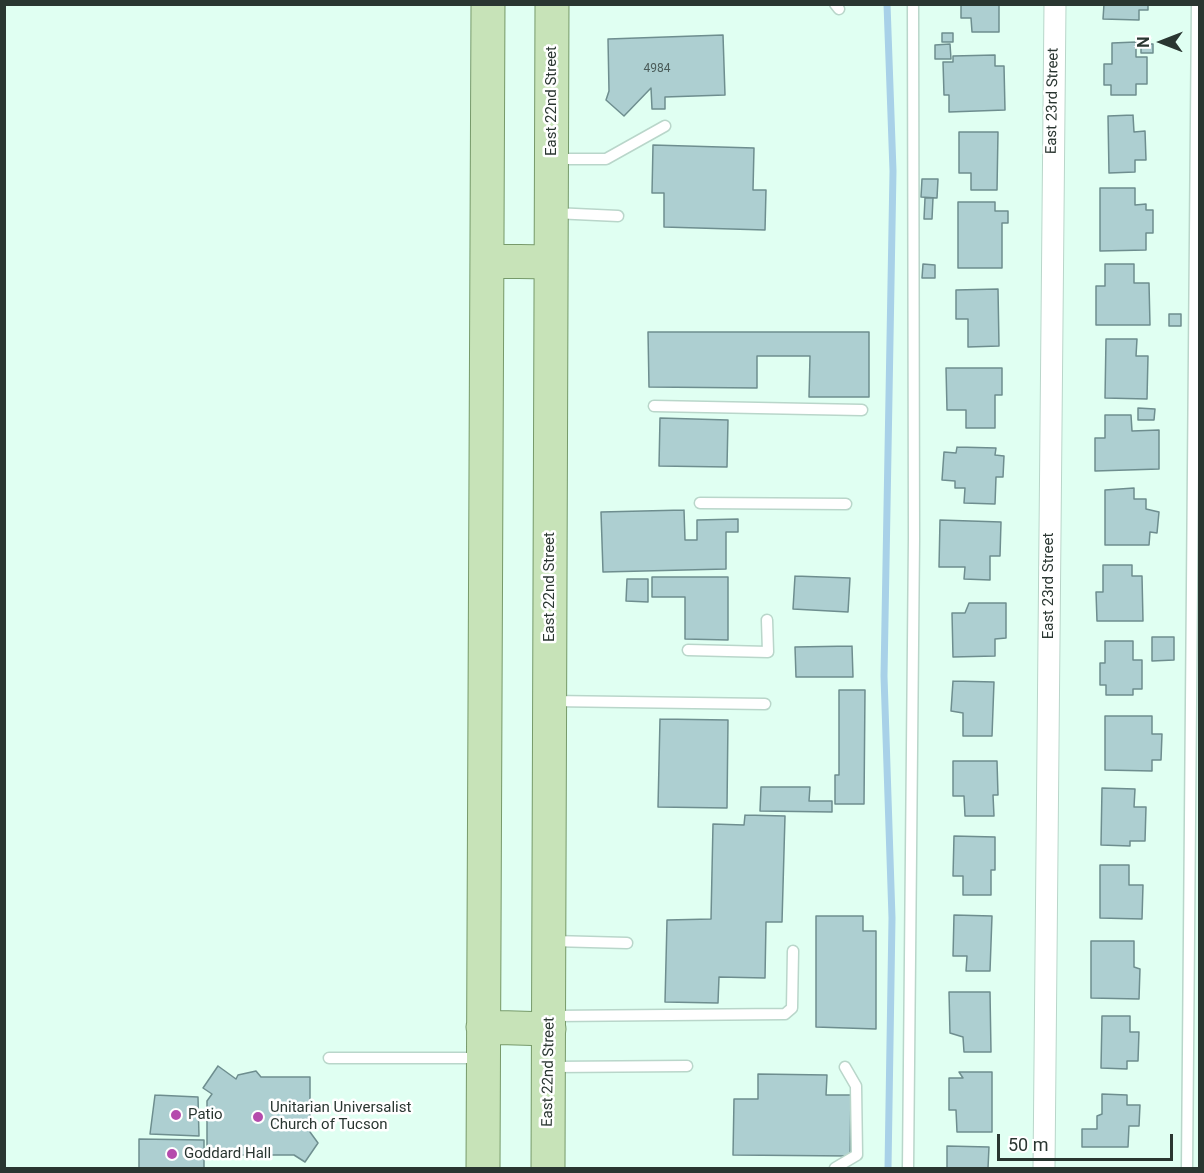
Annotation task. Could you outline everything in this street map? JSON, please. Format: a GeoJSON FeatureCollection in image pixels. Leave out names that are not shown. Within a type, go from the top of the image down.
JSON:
{"type":"FeatureCollection","features":[{"type":"Feature","properties":{"kind":"main road"},"geometry":{"type":"LineString","coordinates":[[483,1168],[488,4]]}},
{"type":"Feature","properties":{"kind":"main road","name":"East 22nd Street"},"geometry":{"type":"LineString","coordinates":[[548,1168],[552,4]]}},
{"type":"Feature","properties":{"kind":"main road"},"geometry":{"type":"LineString","coordinates":[[487,261],[551,262]]}},
{"type":"Feature","properties":{"kind":"main road"},"geometry":{"type":"LineString","coordinates":[[483,1042],[549,1022]]}},
{"type":"Feature","properties":{"kind":"street","name":"East 23rd Street"},"geometry":{"type":"LineString","coordinates":[[1044,1168],[1055,4]]}},
{"type":"Feature","properties":{"kind":"lane"},"geometry":{"type":"LineString","coordinates":[[908,1168],[914,538],[913,4]]}},
{"type":"Feature","properties":{"kind":"lane"},"geometry":{"type":"LineString","coordinates":[[1187,1168],[1197,4]]}},
{"type":"Feature","properties":{"kind":"lane"},"geometry":{"type":"LineString","coordinates":[[552,159],[606,159],[665,126]]}},
{"type":"Feature","properties":{"kind":"lane"},"geometry":{"type":"LineString","coordinates":[[551,213],[618,216]]}},
{"type":"Feature","properties":{"kind":"lane"},"geometry":{"type":"LineString","coordinates":[[654,406],[862,410]]}},
{"type":"Feature","properties":{"kind":"lane"},"geometry":{"type":"LineString","coordinates":[[700,503],[846,504]]}},
{"type":"Feature","properties":{"kind":"lane"},"geometry":{"type":"LineString","coordinates":[[688,650],[768,652],[767,620]]}},
{"type":"Feature","properties":{"kind":"lane"},"geometry":{"type":"LineString","coordinates":[[550,701],[765,704]]}},
{"type":"Feature","properties":{"kind":"lane"},"geometry":{"type":"LineString","coordinates":[[549,941],[627,943]]}},
{"type":"Feature","properties":{"kind":"lane"},"geometry":{"type":"LineString","coordinates":[[549,1022],[785,1014],[792,1008],[793,951]]}},
{"type":"Feature","properties":{"kind":"lane"},"geometry":{"type":"LineString","coordinates":[[329,1058],[483,1042]]}},
{"type":"Feature","properties":{"kind":"lane"},"geometry":{"type":"LineString","coordinates":[[549,1067],[687,1066]]}},
{"type":"Feature","properties":{"kind":"lane"},"geometry":{"type":"LineString","coordinates":[[835,1168],[857,1155],[856,1086],[845,1067]]}},
{"type":"Feature","properties":{"kind":"building"},"geometry":{"type":"Polygon","coordinates":[[[961,4],[999,4],[999,32],[972,32],[971,18],[961,18],[961,4]]]}},
{"type":"Feature","properties":{"kind":"building"},"geometry":{"type":"Polygon","coordinates":[[[1104,4],[1148,4],[1148,10],[1139,10],[1139,20],[1103,19],[1104,4]]]}},
{"type":"Feature","properties":{"kind":"building"},"geometry":{"type":"Polygon","coordinates":[[[942,33],[953,33],[953,42],[942,42],[942,33]]]}},
{"type":"Feature","properties":{"kind":"building"},"geometry":{"type":"Polygon","coordinates":[[[723,35],[725,95],[665,97],[665,109],[652,109],[651,88],[624,116],[606,100],[609,91],[608,39],[723,35]]]}},
{"type":"Feature","properties":{"kind":"building"},"geometry":{"type":"Polygon","coordinates":[[[1136,42],[1136,57],[1147,57],[1147,84],[1136,84],[1136,95],[1111,95],[1111,85],[1104,85],[1104,64],[1112,64],[1112,43],[1136,42]]]}},
{"type":"Feature","properties":{"kind":"building"},"geometry":{"type":"Polygon","coordinates":[[[950,44],[951,59],[935,59],[935,45],[950,44]]]}},
{"type":"Feature","properties":{"kind":"building"},"geometry":{"type":"Polygon","coordinates":[[[1141,44],[1153,44],[1153,53],[1141,53],[1141,44]]]}},
{"type":"Feature","properties":{"kind":"building"},"geometry":{"type":"Polygon","coordinates":[[[995,55],[995,66],[1004,66],[1005,110],[949,112],[949,95],[944,95],[943,62],[953,62],[953,56],[995,55]]]}},
{"type":"Feature","properties":{"kind":"building"},"geometry":{"type":"Polygon","coordinates":[[[1133,115],[1134,132],[1145,131],[1146,160],[1135,160],[1135,172],[1109,173],[1108,116],[1133,115]]]}},
{"type":"Feature","properties":{"kind":"building"},"geometry":{"type":"Polygon","coordinates":[[[959,132],[998,132],[997,190],[971,190],[971,173],[959,173],[959,132]]]}},
{"type":"Feature","properties":{"kind":"building"},"geometry":{"type":"Polygon","coordinates":[[[653,145],[754,148],[753,190],[766,190],[765,230],[664,227],[664,193],[652,193],[653,145]]]}},
{"type":"Feature","properties":{"kind":"building"},"geometry":{"type":"Polygon","coordinates":[[[922,179],[938,179],[937,198],[921,197],[922,179]]]}},
{"type":"Feature","properties":{"kind":"building"},"geometry":{"type":"Polygon","coordinates":[[[1100,188],[1135,188],[1135,205],[1146,204],[1146,210],[1153,210],[1153,233],[1146,233],[1146,250],[1100,251],[1100,188]]]}},
{"type":"Feature","properties":{"kind":"building"},"geometry":{"type":"Polygon","coordinates":[[[925,198],[933,198],[932,219],[924,219],[925,198]]]}},
{"type":"Feature","properties":{"kind":"building"},"geometry":{"type":"Polygon","coordinates":[[[958,202],[995,202],[995,211],[1008,211],[1008,223],[1002,223],[1002,268],[958,268],[958,202]]]}},
{"type":"Feature","properties":{"kind":"building"},"geometry":{"type":"Polygon","coordinates":[[[923,264],[935,265],[935,278],[922,278],[923,264]]]}},
{"type":"Feature","properties":{"kind":"building"},"geometry":{"type":"Polygon","coordinates":[[[1105,264],[1134,264],[1134,283],[1149,283],[1150,325],[1096,325],[1096,286],[1105,286],[1105,264]]]}},
{"type":"Feature","properties":{"kind":"building"},"geometry":{"type":"Polygon","coordinates":[[[998,289],[999,346],[968,347],[968,319],[956,319],[956,290],[998,289]]]}},
{"type":"Feature","properties":{"kind":"building"},"geometry":{"type":"Polygon","coordinates":[[[1169,314],[1181,314],[1181,326],[1169,326],[1169,314]]]}},
{"type":"Feature","properties":{"kind":"building"},"geometry":{"type":"Polygon","coordinates":[[[648,332],[869,332],[869,397],[809,397],[810,356],[757,356],[757,388],[649,387],[648,332]]]}},
{"type":"Feature","properties":{"kind":"building"},"geometry":{"type":"Polygon","coordinates":[[[1106,339],[1137,339],[1136,356],[1148,356],[1147,399],[1105,398],[1106,339]]]}},
{"type":"Feature","properties":{"kind":"building"},"geometry":{"type":"Polygon","coordinates":[[[946,368],[1002,368],[1002,395],[995,395],[995,428],[966,428],[966,410],[947,410],[946,368]]]}},
{"type":"Feature","properties":{"kind":"building"},"geometry":{"type":"Polygon","coordinates":[[[1138,408],[1155,409],[1154,420],[1138,420],[1138,408]]]}},
{"type":"Feature","properties":{"kind":"building"},"geometry":{"type":"Polygon","coordinates":[[[1105,415],[1131,415],[1132,431],[1159,430],[1159,469],[1095,471],[1095,438],[1105,438],[1105,415]]]}},
{"type":"Feature","properties":{"kind":"building"},"geometry":{"type":"Polygon","coordinates":[[[660,418],[728,420],[727,467],[659,466],[660,418]]]}},
{"type":"Feature","properties":{"kind":"building"},"geometry":{"type":"Polygon","coordinates":[[[957,447],[996,448],[995,455],[1004,456],[1003,477],[996,477],[995,504],[964,503],[965,488],[955,488],[955,481],[942,480],[944,452],[956,453],[957,447]]]}},
{"type":"Feature","properties":{"kind":"building"},"geometry":{"type":"Polygon","coordinates":[[[1134,488],[1134,499],[1146,499],[1146,509],[1159,512],[1157,533],[1150,532],[1149,545],[1105,545],[1105,490],[1134,488]]]}},
{"type":"Feature","properties":{"kind":"building"},"geometry":{"type":"Polygon","coordinates":[[[684,510],[685,540],[697,540],[697,520],[738,519],[738,532],[726,532],[726,569],[603,572],[601,512],[684,510]]]}},
{"type":"Feature","properties":{"kind":"building"},"geometry":{"type":"Polygon","coordinates":[[[940,520],[1001,522],[1000,556],[990,556],[990,580],[964,579],[965,567],[939,567],[940,520]]]}},
{"type":"Feature","properties":{"kind":"building"},"geometry":{"type":"Polygon","coordinates":[[[1103,565],[1132,565],[1132,576],[1142,576],[1143,621],[1097,621],[1096,592],[1103,592],[1103,565]]]}},
{"type":"Feature","properties":{"kind":"building"},"geometry":{"type":"Polygon","coordinates":[[[795,576],[850,578],[848,612],[793,609],[795,576]]]}},
{"type":"Feature","properties":{"kind":"building"},"geometry":{"type":"Polygon","coordinates":[[[652,577],[728,577],[728,640],[685,639],[685,597],[652,597],[652,577]]]}},
{"type":"Feature","properties":{"kind":"building"},"geometry":{"type":"Polygon","coordinates":[[[627,579],[648,579],[648,602],[626,601],[627,579]]]}},
{"type":"Feature","properties":{"kind":"building"},"geometry":{"type":"Polygon","coordinates":[[[969,603],[1006,603],[1006,638],[995,639],[995,656],[953,657],[952,613],[965,613],[969,603]]]}},
{"type":"Feature","properties":{"kind":"building"},"geometry":{"type":"Polygon","coordinates":[[[1152,637],[1174,637],[1174,660],[1152,661],[1152,637]]]}},
{"type":"Feature","properties":{"kind":"building"},"geometry":{"type":"Polygon","coordinates":[[[1105,641],[1133,641],[1133,660],[1142,660],[1142,689],[1133,689],[1133,695],[1106,695],[1106,685],[1100,685],[1100,663],[1105,663],[1105,641]]]}},
{"type":"Feature","properties":{"kind":"building"},"geometry":{"type":"Polygon","coordinates":[[[852,646],[853,677],[796,677],[795,647],[852,646]]]}},
{"type":"Feature","properties":{"kind":"building"},"geometry":{"type":"Polygon","coordinates":[[[953,681],[994,682],[992,736],[963,736],[963,713],[951,711],[953,681]]]}},
{"type":"Feature","properties":{"kind":"building"},"geometry":{"type":"Polygon","coordinates":[[[839,690],[865,690],[864,804],[835,804],[835,775],[839,775],[839,690]]]}},
{"type":"Feature","properties":{"kind":"building"},"geometry":{"type":"Polygon","coordinates":[[[1105,716],[1152,716],[1152,734],[1162,734],[1161,760],[1152,760],[1152,771],[1105,770],[1105,716]]]}},
{"type":"Feature","properties":{"kind":"building"},"geometry":{"type":"Polygon","coordinates":[[[660,719],[728,720],[727,808],[658,807],[660,719]]]}},
{"type":"Feature","properties":{"kind":"building"},"geometry":{"type":"Polygon","coordinates":[[[953,761],[997,761],[998,795],[993,795],[994,816],[965,816],[964,796],[953,796],[953,761]]]}},
{"type":"Feature","properties":{"kind":"building"},"geometry":{"type":"Polygon","coordinates":[[[761,787],[810,787],[809,801],[832,801],[832,812],[760,811],[761,787]]]}},
{"type":"Feature","properties":{"kind":"building"},"geometry":{"type":"Polygon","coordinates":[[[1102,788],[1135,789],[1134,807],[1146,807],[1145,841],[1130,841],[1130,846],[1101,845],[1102,788]]]}},
{"type":"Feature","properties":{"kind":"building"},"geometry":{"type":"Polygon","coordinates":[[[745,815],[785,816],[782,922],[766,922],[765,978],[719,977],[718,1003],[665,1002],[667,920],[711,919],[713,824],[744,825],[745,815]]]}},
{"type":"Feature","properties":{"kind":"building"},"geometry":{"type":"Polygon","coordinates":[[[954,836],[995,837],[995,870],[991,870],[991,895],[963,895],[963,876],[953,876],[954,836]]]}},
{"type":"Feature","properties":{"kind":"building"},"geometry":{"type":"Polygon","coordinates":[[[1100,865],[1129,865],[1129,885],[1143,885],[1142,919],[1100,918],[1100,865]]]}},
{"type":"Feature","properties":{"kind":"building"},"geometry":{"type":"Polygon","coordinates":[[[954,915],[992,916],[990,971],[966,971],[967,956],[953,956],[954,915]]]}},
{"type":"Feature","properties":{"kind":"building"},"geometry":{"type":"Polygon","coordinates":[[[816,916],[863,916],[863,931],[876,931],[876,1029],[816,1027],[816,916]]]}},
{"type":"Feature","properties":{"kind":"building"},"geometry":{"type":"Polygon","coordinates":[[[1091,941],[1134,941],[1134,967],[1140,969],[1139,999],[1091,998],[1091,941]]]}},
{"type":"Feature","properties":{"kind":"building"},"geometry":{"type":"Polygon","coordinates":[[[949,992],[990,992],[991,1052],[964,1052],[963,1037],[950,1033],[949,992]]]}},
{"type":"Feature","properties":{"kind":"building"},"geometry":{"type":"Polygon","coordinates":[[[1102,1016],[1130,1016],[1130,1032],[1139,1032],[1138,1061],[1127,1061],[1127,1069],[1101,1068],[1102,1016]]]}},
{"type":"Feature","properties":{"kind":"building","name":"Unitarian Universalist Church of Tucson"},"geometry":{"type":"Polygon","coordinates":[[[218,1066],[236,1079],[238,1075],[256,1071],[261,1077],[310,1077],[310,1132],[318,1143],[305,1162],[294,1155],[213,1155],[207,1145],[207,1101],[212,1094],[203,1088],[218,1066]]]}},
{"type":"Feature","properties":{"kind":"building"},"geometry":{"type":"Polygon","coordinates":[[[959,1072],[992,1072],[992,1132],[957,1132],[956,1110],[949,1110],[949,1078],[963,1078],[959,1072]]]}},
{"type":"Feature","properties":{"kind":"building"},"geometry":{"type":"Polygon","coordinates":[[[758,1074],[827,1075],[826,1095],[851,1095],[850,1156],[733,1155],[734,1099],[758,1099],[758,1074]]]}},
{"type":"Feature","properties":{"kind":"building"},"geometry":{"type":"Polygon","coordinates":[[[1102,1094],[1127,1095],[1127,1105],[1140,1105],[1139,1126],[1129,1126],[1128,1147],[1082,1147],[1082,1129],[1097,1129],[1097,1116],[1102,1114],[1102,1094]]]}},
{"type":"Feature","properties":{"kind":"building","name":"Patio"},"geometry":{"type":"Polygon","coordinates":[[[155,1095],[198,1097],[199,1136],[150,1134],[155,1095]]]}},
{"type":"Feature","properties":{"kind":"building","name":"Goddard Hall"},"geometry":{"type":"Polygon","coordinates":[[[139,1139],[204,1140],[204,1168],[139,1168],[139,1139]]]}},
{"type":"Feature","properties":{"kind":"building"},"geometry":{"type":"Polygon","coordinates":[[[947,1146],[989,1147],[988,1168],[947,1168],[947,1146]]]}},
{"type":"Feature","properties":{"kind":"waterway"},"geometry":{"type":"LineString","coordinates":[[887,4],[893,171],[884,676],[892,918],[888,1168]]}},
{"type":"Feature","properties":{"kind":"place","name":"Patio"},"geometry":{"type":"Point","coordinates":[176,1115]}},
{"type":"Feature","properties":{"kind":"place","name":"Unitarian Universalist Church of Tucson"},"geometry":{"type":"Point","coordinates":[258,1117]}},
{"type":"Feature","properties":{"kind":"place","name":"Goddard Hall"},"geometry":{"type":"Point","coordinates":[172,1154]}}]}
